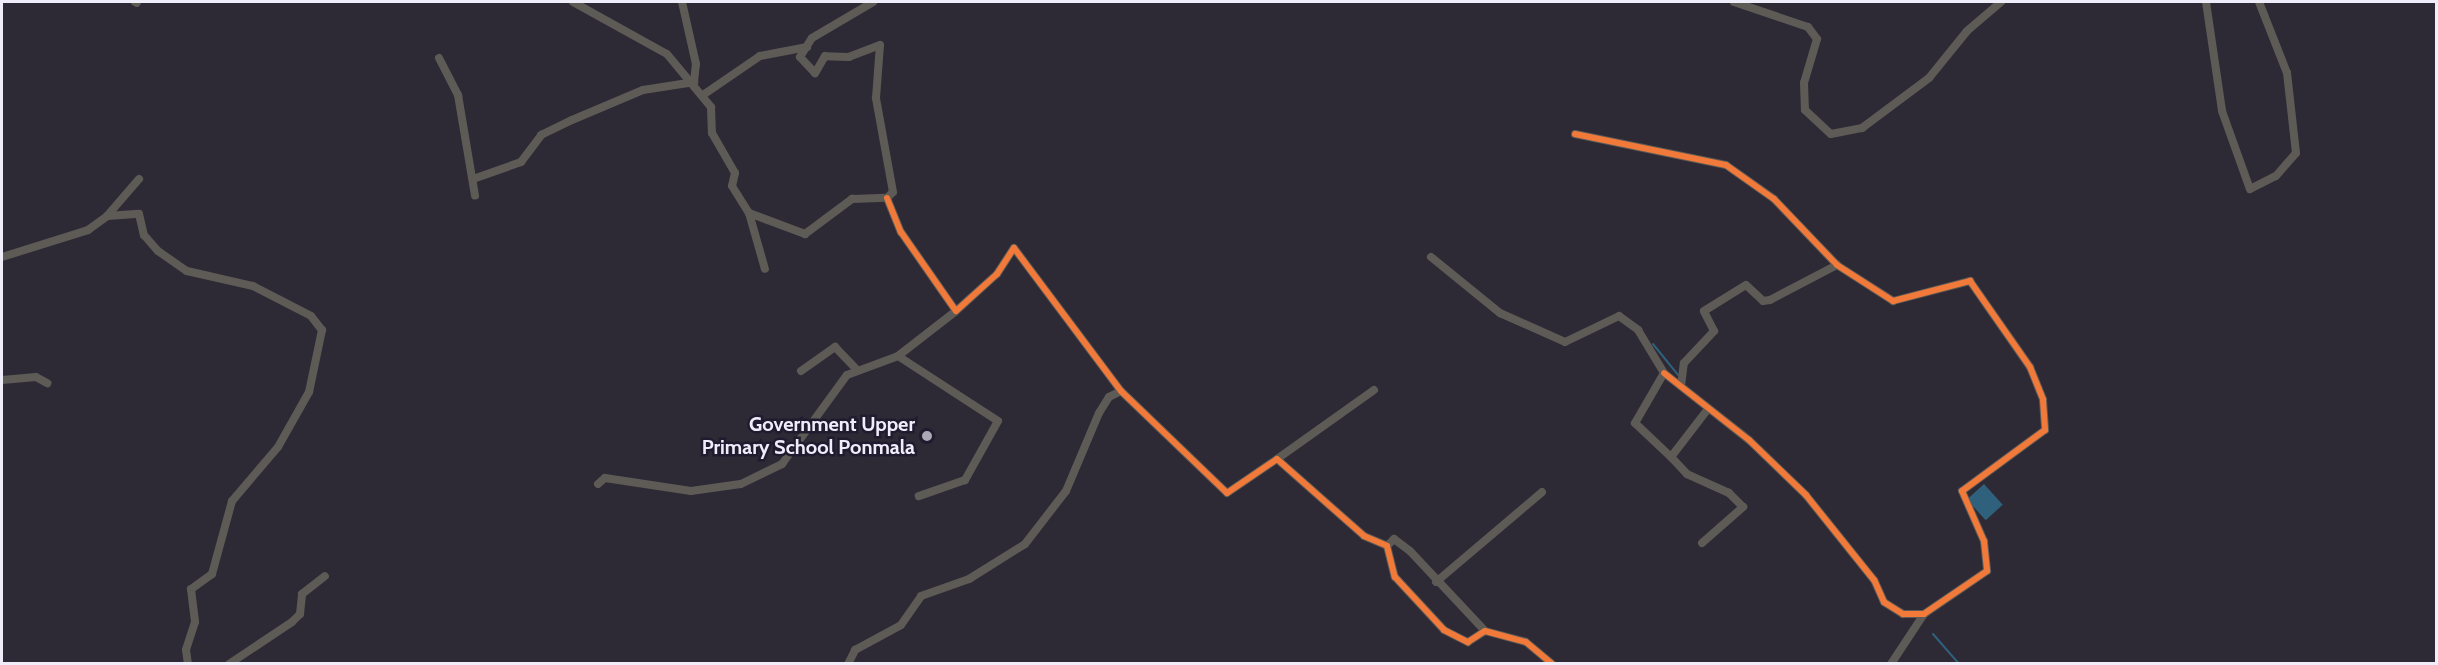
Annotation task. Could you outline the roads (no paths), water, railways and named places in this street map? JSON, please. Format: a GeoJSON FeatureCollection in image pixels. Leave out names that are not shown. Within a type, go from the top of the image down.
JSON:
{"type":"FeatureCollection","features":[{"type":"Feature","properties":{"kind":"street"},"geometry":{"type":"LineString","coordinates":[[573,2],[611,25],[640,34],[694,82],[711,107],[712,133],[735,173],[732,186],[749,213],[805,234],[852,199],[887,198],[893,192],[876,98],[880,45],[849,57],[825,56],[815,73],[801,57],[807,47]]}},
{"type":"Feature","properties":{"kind":"street"},"geometry":{"type":"LineString","coordinates":[[682,2],[696,64],[694,82]]}},
{"type":"Feature","properties":{"kind":"street"},"geometry":{"type":"LineString","coordinates":[[703,95],[759,56],[807,47],[873,2]]}},
{"type":"Feature","properties":{"kind":"street"},"geometry":{"type":"LineString","coordinates":[[1734,2],[1808,27],[1817,39],[1804,83],[1805,110],[1831,134],[1862,128],[1929,78],[1967,31],[2001,2]]}},
{"type":"Feature","properties":{"kind":"street"},"geometry":{"type":"LineString","coordinates":[[2206,2],[2222,111],[2250,189],[2276,176],[2296,153],[2287,73],[2259,2]]}},
{"type":"Feature","properties":{"kind":"street"},"geometry":{"type":"LineString","coordinates":[[439,58],[458,95],[475,195]]}},
{"type":"Feature","properties":{"kind":"street"},"geometry":{"type":"LineString","coordinates":[[473,179],[521,162],[541,135],[572,120],[643,90],[694,82]]}},
{"type":"Feature","properties":{"kind":"street"},"geometry":{"type":"LineString","coordinates":[[1575,134],[1726,165],[1774,199],[1836,266],[1893,301],[1970,281],[2022,351],[2043,400],[2045,430],[1962,491],[1984,540],[1987,571],[1924,614],[1891,663]]}},
{"type":"Feature","properties":{"kind":"street"},"geometry":{"type":"LineString","coordinates":[[104,219],[140,179]]}},
{"type":"Feature","properties":{"kind":"street"},"geometry":{"type":"LineString","coordinates":[[887,198],[901,232],[956,311]]}},
{"type":"Feature","properties":{"kind":"street"},"geometry":{"type":"LineString","coordinates":[[749,213],[747,224],[765,269]]}},
{"type":"Feature","properties":{"kind":"street"},"geometry":{"type":"LineString","coordinates":[[2,257],[104,219],[139,214],[144,235],[158,251],[187,271],[253,286],[311,316],[322,330],[309,392],[278,447],[232,501],[212,574],[191,589],[195,622],[186,650],[188,663]]}},
{"type":"Feature","properties":{"kind":"street"},"geometry":{"type":"LineString","coordinates":[[598,484],[605,478],[691,491],[741,484],[783,464],[820,408],[847,375],[898,356],[956,311],[997,274],[1014,248],[1121,391],[1227,493],[1374,390]]}},
{"type":"Feature","properties":{"kind":"street"},"geometry":{"type":"LineString","coordinates":[[1431,257],[1500,313],[1565,342],[1619,316],[1638,330],[1664,373],[1806,495],[1874,580],[1884,602],[1903,614],[1924,614]]}},
{"type":"Feature","properties":{"kind":"street"},"geometry":{"type":"LineString","coordinates":[[1681,386],[1684,363],[1714,331],[1704,311],[1746,285],[1763,301],[1770,300],[1836,266]]}},
{"type":"Feature","properties":{"kind":"street"},"geometry":{"type":"LineString","coordinates":[[801,370],[836,347],[858,371]]}},
{"type":"Feature","properties":{"kind":"street"},"geometry":{"type":"LineString","coordinates":[[898,356],[998,421],[965,480],[919,496]]}},
{"type":"Feature","properties":{"kind":"street"},"geometry":{"type":"LineString","coordinates":[[1664,373],[1635,423],[1687,474],[1742,503],[1725,527],[1702,543]]}},
{"type":"Feature","properties":{"kind":"street"},"geometry":{"type":"LineString","coordinates":[[2,380],[36,377],[47,383]]}},
{"type":"Feature","properties":{"kind":"street"},"geometry":{"type":"LineString","coordinates":[[848,663],[855,650],[901,626],[921,596],[969,579],[1025,544],[1066,491],[1104,405],[1121,391]]}},
{"type":"Feature","properties":{"kind":"street"},"geometry":{"type":"LineString","coordinates":[[1671,456],[1708,409]]}},
{"type":"Feature","properties":{"kind":"street"},"geometry":{"type":"LineString","coordinates":[[1277,459],[1364,536],[1387,546]]}},
{"type":"Feature","properties":{"kind":"street"},"geometry":{"type":"LineString","coordinates":[[1436,582],[1542,492]]}},
{"type":"Feature","properties":{"kind":"street"},"geometry":{"type":"LineString","coordinates":[[1387,546],[1394,539],[1485,631],[1526,642],[1552,663]]}},
{"type":"Feature","properties":{"kind":"street"},"geometry":{"type":"LineString","coordinates":[[1387,546],[1395,577],[1423,612],[1468,642],[1485,631]]}},
{"type":"Feature","properties":{"kind":"street"},"geometry":{"type":"LineString","coordinates":[[229,663],[292,622],[300,614],[302,594],[325,576]]}},
{"type":"Feature","properties":{"kind":"water"},"geometry":{"type":"Polygon","coordinates":[[[1984,484],[2003,505],[1986,520],[1967,499],[1984,484]]]}},
{"type":"Feature","properties":{"kind":"waterway"},"geometry":{"type":"LineString","coordinates":[[1653,344],[1678,375]]}},
{"type":"Feature","properties":{"kind":"waterway"},"geometry":{"type":"LineString","coordinates":[[1933,634],[1959,664]]}},
{"type":"Feature","properties":{"kind":"place","name":"Government Upper Primary School Ponmala"},"geometry":{"type":"Point","coordinates":[927,436]}}]}
